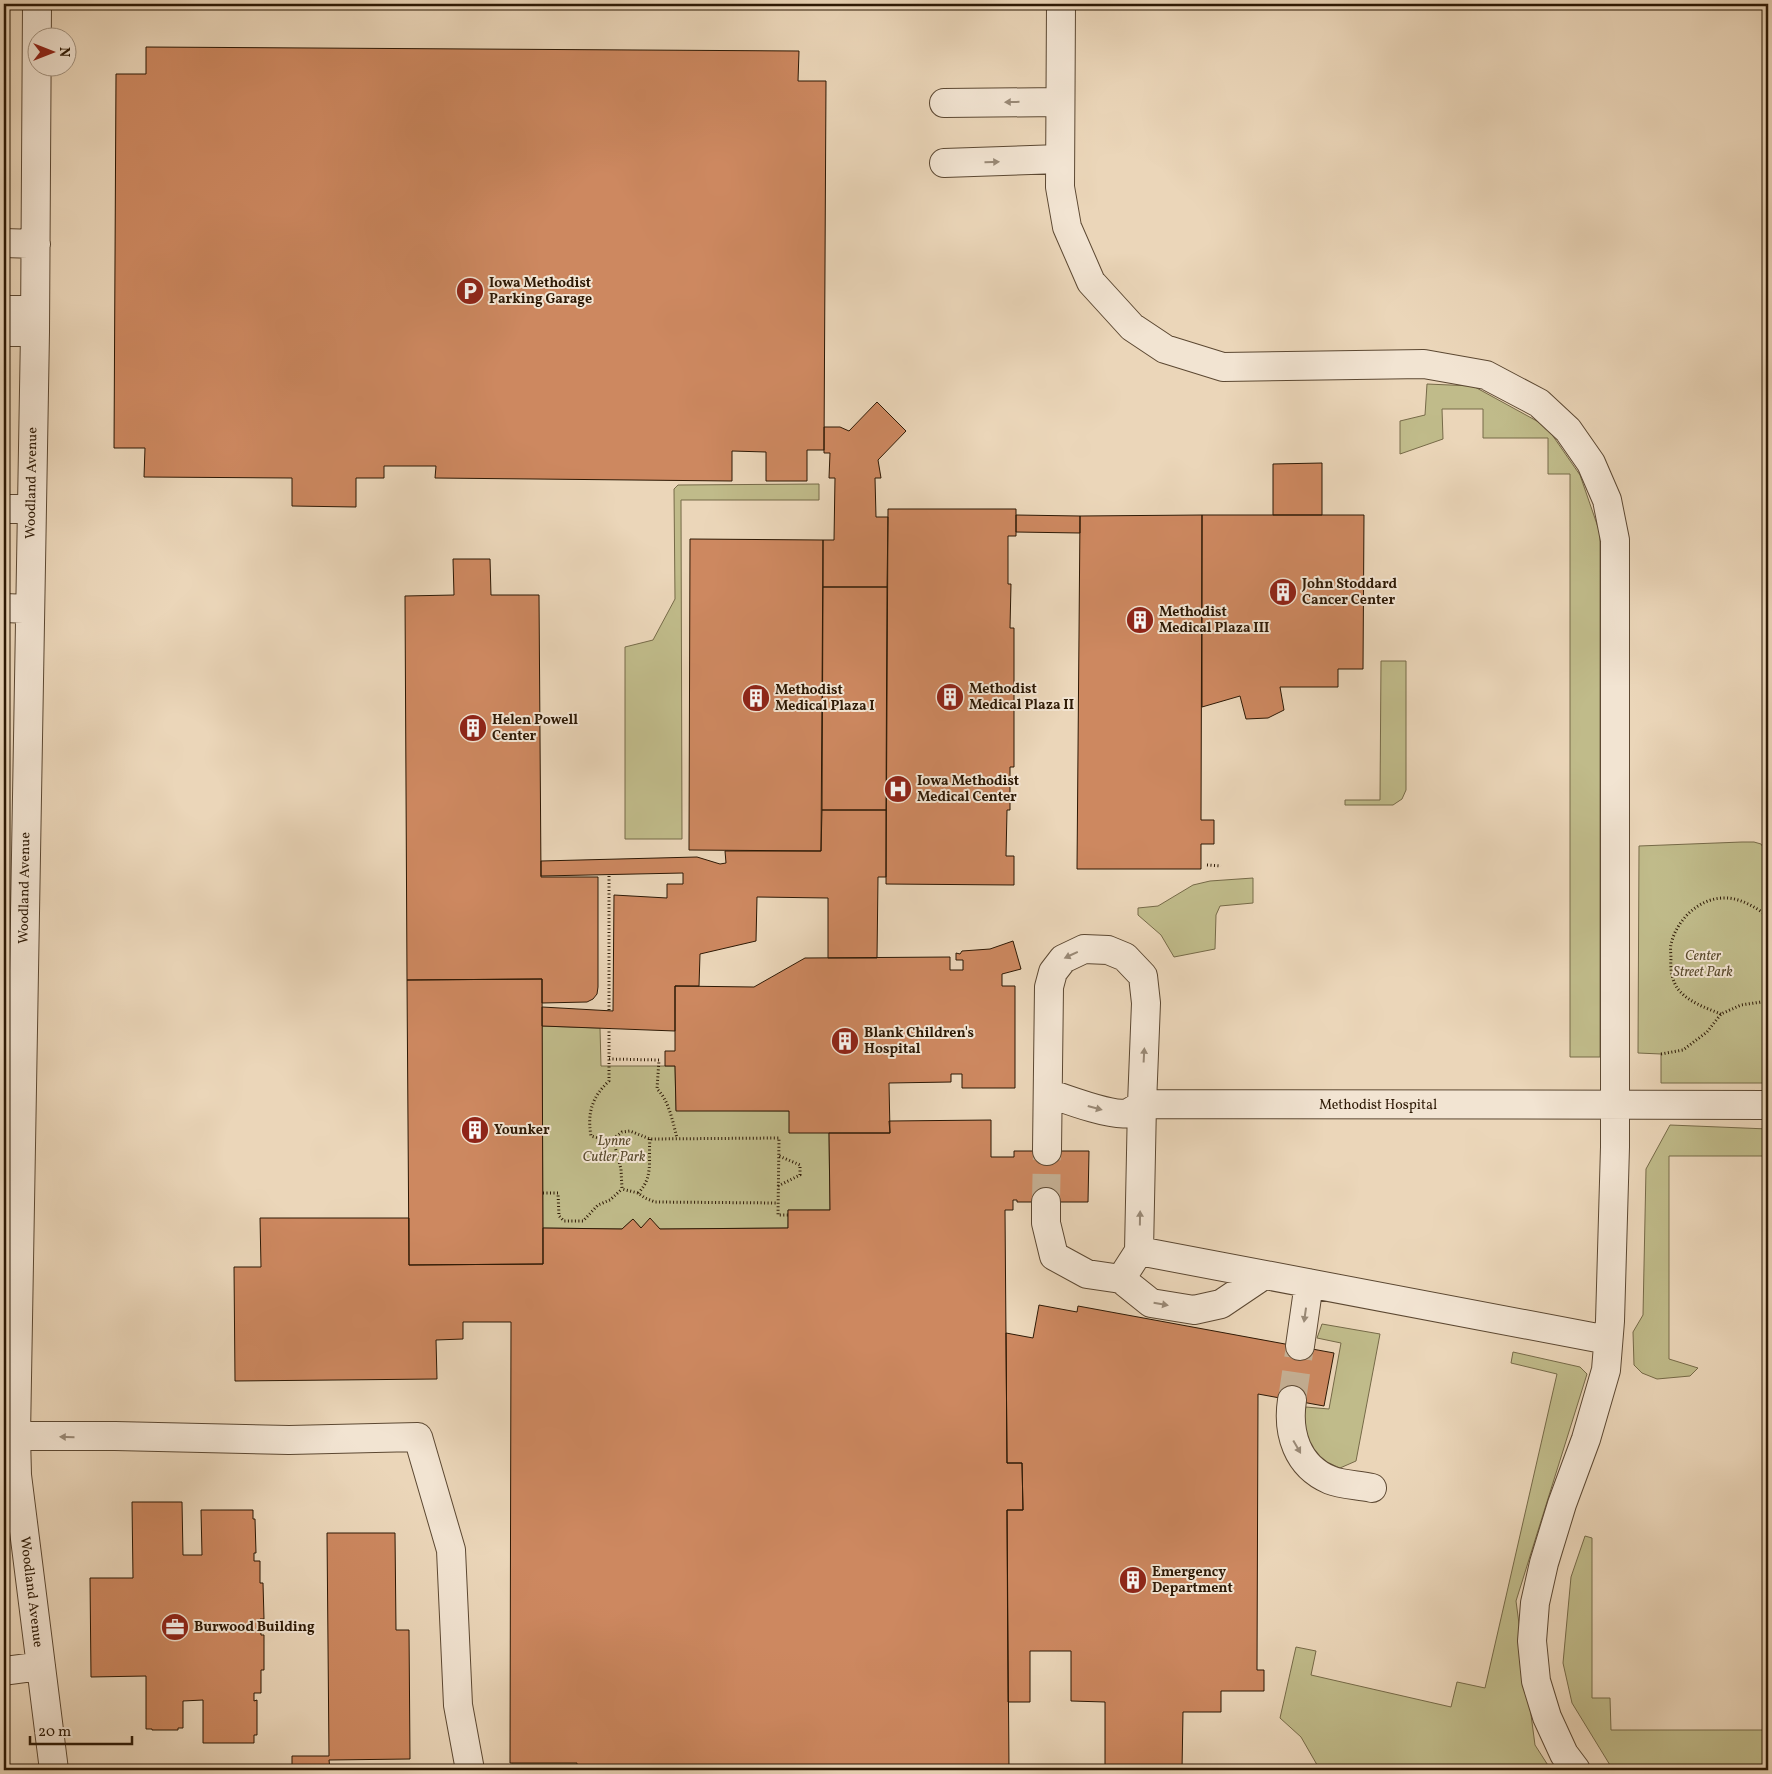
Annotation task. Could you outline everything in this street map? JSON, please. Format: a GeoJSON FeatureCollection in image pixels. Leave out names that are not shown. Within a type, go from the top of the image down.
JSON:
{"type":"FeatureCollection","features":[{"type":"Feature","properties":{"kind":"street","name":"Woodland Avenue"},"geometry":{"type":"LineString","coordinates":[[37,4],[32,509],[17,609],[10,1435],[54,1770]]}},
{"type":"Feature","properties":{"kind":"street"},"geometry":{"type":"LineString","coordinates":[[1061,4],[1060,187],[1067,227],[1091,282],[1132,327],[1165,349],[1223,367],[1424,364],[1486,374],[1539,403],[1568,430],[1591,463],[1607,500],[1615,540],[1615,1147],[1608,1340],[1606,1370],[1586,1439],[1562,1504],[1544,1563],[1535,1603],[1532,1631],[1536,1681],[1547,1717],[1564,1754],[1576,1770]]}},
{"type":"Feature","properties":{"kind":"street"},"geometry":{"type":"LineString","coordinates":[[944,103],[1060,102]]}},
{"type":"Feature","properties":{"kind":"street"},"geometry":{"type":"LineString","coordinates":[[944,163],[1060,159]]}},
{"type":"Feature","properties":{"kind":"street"},"geometry":{"type":"LineString","coordinates":[[4,243],[36,244]]}},
{"type":"Feature","properties":{"kind":"street"},"geometry":{"type":"LineString","coordinates":[[4,310],[35,321]]}},
{"type":"Feature","properties":{"kind":"street"},"geometry":{"type":"LineString","coordinates":[[4,332],[35,321]]}},
{"type":"Feature","properties":{"kind":"street"},"geometry":{"type":"LineString","coordinates":[[4,509],[32,509]]}},
{"type":"Feature","properties":{"kind":"street"},"geometry":{"type":"LineString","coordinates":[[1047,1151],[1049,987],[1053,972],[1063,959],[1084,949],[1108,950],[1124,957],[1143,976],[1146,1003],[1139,1252],[1120,1279]]}},
{"type":"Feature","properties":{"kind":"street","name":"Methodist Hospital"},"geometry":{"type":"LineString","coordinates":[[1048,1093],[1107,1112],[1128,1113],[1142,1104],[1768,1104]]}},
{"type":"Feature","properties":{"kind":"street"},"geometry":{"type":"LineString","coordinates":[[1046,1202],[1046,1223],[1054,1256],[1087,1274],[1120,1279],[1151,1303],[1194,1310],[1221,1304],[1264,1275]]}},
{"type":"Feature","properties":{"kind":"street"},"geometry":{"type":"LineString","coordinates":[[1139,1252],[1608,1340]]}},
{"type":"Feature","properties":{"kind":"street"},"geometry":{"type":"LineString","coordinates":[[1300,1346],[1309,1283]]}},
{"type":"Feature","properties":{"kind":"street"},"geometry":{"type":"LineString","coordinates":[[1292,1400],[1290,1414],[1293,1440],[1309,1467],[1330,1480],[1372,1488]]}},
{"type":"Feature","properties":{"kind":"street"},"geometry":{"type":"LineString","coordinates":[[10,1435],[289,1440],[418,1436],[451,1550],[458,1704],[470,1770]]}},
{"type":"Feature","properties":{"kind":"street"},"geometry":{"type":"LineString","coordinates":[[4,1671],[40,1666]]}},
{"type":"Feature","properties":{"kind":"path"},"geometry":{"type":"LineString","coordinates":[[1207,865],[1221,866]]}},
{"type":"Feature","properties":{"kind":"path"},"geometry":{"type":"LineString","coordinates":[[609,874],[609,1010]]}},
{"type":"Feature","properties":{"kind":"path"},"geometry":{"type":"LineString","coordinates":[[1721,1014],[1691,1000],[1677,988],[1670,969],[1671,944],[1679,925],[1692,909],[1712,899],[1727,898],[1742,901],[1768,916]]}},
{"type":"Feature","properties":{"kind":"path"},"geometry":{"type":"LineString","coordinates":[[1661,1054],[1683,1050],[1708,1032],[1721,1014],[1741,1005],[1768,1001]]}},
{"type":"Feature","properties":{"kind":"path"},"geometry":{"type":"LineString","coordinates":[[609,1028],[609,1081],[598,1091],[593,1100],[589,1126],[591,1136],[613,1139],[622,1132],[630,1131],[650,1138],[779,1138],[778,1214],[788,1215]]}},
{"type":"Feature","properties":{"kind":"path"},"geometry":{"type":"LineString","coordinates":[[609,1059],[660,1060],[657,1089],[661,1092],[668,1106],[677,1138]]}},
{"type":"Feature","properties":{"kind":"path"},"geometry":{"type":"LineString","coordinates":[[638,1193],[645,1187],[649,1177],[650,1138]]}},
{"type":"Feature","properties":{"kind":"path"},"geometry":{"type":"LineString","coordinates":[[613,1139],[621,1169],[622,1189]]}},
{"type":"Feature","properties":{"kind":"path"},"geometry":{"type":"LineString","coordinates":[[778,1186],[800,1175],[800,1165],[779,1156]]}},
{"type":"Feature","properties":{"kind":"path"},"geometry":{"type":"LineString","coordinates":[[622,1189],[638,1193],[656,1202],[778,1203]]}},
{"type":"Feature","properties":{"kind":"path"},"geometry":{"type":"LineString","coordinates":[[543,1193],[558,1194],[559,1216],[564,1221],[583,1221],[598,1205],[610,1200],[622,1189]]}},
{"type":"Feature","properties":{"kind":"green space"},"geometry":{"type":"Polygon","coordinates":[[[1427,384],[1473,386],[1546,426],[1580,475],[1600,533],[1600,1057],[1570,1057],[1570,474],[1548,474],[1548,438],[1483,438],[1483,409],[1442,409],[1443,439],[1400,454],[1400,421],[1425,415],[1427,384]]]}},
{"type":"Feature","properties":{"kind":"green space"},"geometry":{"type":"Polygon","coordinates":[[[819,484],[819,500],[681,500],[682,839],[625,839],[625,647],[653,640],[675,599],[674,489],[678,485],[819,484]]]}},
{"type":"Feature","properties":{"kind":"green space"},"geometry":{"type":"Polygon","coordinates":[[[1381,661],[1406,661],[1406,790],[1402,799],[1393,805],[1345,805],[1345,800],[1380,800],[1381,661]]]}},
{"type":"Feature","properties":{"kind":"green space","name":"Center Street Park"},"geometry":{"type":"Polygon","coordinates":[[[1742,842],[1761,844],[1764,849],[1763,874],[1768,874],[1768,1083],[1661,1083],[1661,1054],[1638,1053],[1639,846],[1742,842]]]}},
{"type":"Feature","properties":{"kind":"green space"},"geometry":{"type":"Polygon","coordinates":[[[1253,878],[1253,903],[1220,906],[1216,915],[1215,949],[1174,957],[1161,935],[1138,915],[1138,908],[1158,906],[1193,885],[1210,881],[1253,878]]]}},
{"type":"Feature","properties":{"kind":"green space","name":"Lynne Cutler Park"},"geometry":{"type":"Polygon","coordinates":[[[542,1026],[600,1028],[601,1066],[675,1066],[676,1110],[789,1111],[829,1133],[830,1210],[788,1210],[788,1228],[660,1229],[650,1219],[641,1228],[633,1219],[622,1229],[543,1228],[542,1026]]]}},
{"type":"Feature","properties":{"kind":"green space"},"geometry":{"type":"Polygon","coordinates":[[[1670,1125],[1768,1129],[1768,1156],[1669,1156],[1669,1359],[1698,1368],[1690,1376],[1657,1379],[1642,1373],[1634,1365],[1633,1332],[1643,1315],[1646,1169],[1670,1125]]]}},
{"type":"Feature","properties":{"kind":"green space"},"geometry":{"type":"Polygon","coordinates":[[[1322,1324],[1380,1334],[1356,1461],[1340,1468],[1318,1458],[1301,1428],[1306,1407],[1329,1409],[1341,1343],[1317,1338],[1322,1324]]]}},
{"type":"Feature","properties":{"kind":"green space"},"geometry":{"type":"Polygon","coordinates":[[[1513,1352],[1580,1367],[1587,1374],[1516,1601],[1535,1745],[1551,1770],[1320,1770],[1301,1737],[1280,1718],[1296,1647],[1316,1651],[1311,1675],[1451,1707],[1457,1682],[1485,1688],[1557,1374],[1511,1363],[1513,1352]]]}},
{"type":"Feature","properties":{"kind":"green space"},"geometry":{"type":"Polygon","coordinates":[[[1585,1536],[1592,1538],[1592,1698],[1610,1698],[1611,1730],[1768,1730],[1768,1770],[1613,1770],[1572,1703],[1563,1663],[1571,1577],[1585,1536]]]}},
{"type":"Feature","properties":{"kind":"green space"},"geometry":{"type":"Polygon","coordinates":[[[512,1763],[577,1763],[577,1770],[512,1770],[512,1763]]]}},
{"type":"Feature","properties":{"kind":"building","name":"Iowa Methodist Parking Garage"},"geometry":{"type":"Polygon","coordinates":[[[146,47],[799,51],[798,81],[826,81],[824,450],[807,450],[807,481],[766,481],[766,452],[732,451],[732,481],[435,478],[436,466],[384,466],[384,478],[356,478],[356,507],[292,506],[292,478],[144,477],[145,448],[114,448],[116,74],[146,74],[146,47]]]}},
{"type":"Feature","properties":{"kind":"building"},"geometry":{"type":"Polygon","coordinates":[[[877,402],[906,431],[878,460],[881,478],[875,478],[876,517],[888,517],[887,587],[823,587],[823,540],[834,540],[835,478],[829,478],[830,453],[824,453],[824,427],[840,427],[849,431],[877,402]]]}},
{"type":"Feature","properties":{"kind":"building"},"geometry":{"type":"Polygon","coordinates":[[[1322,463],[1322,515],[1273,515],[1273,464],[1322,463]]]}},
{"type":"Feature","properties":{"kind":"building","name":"Methodist Medical Plaza II"},"geometry":{"type":"Polygon","coordinates":[[[888,509],[1016,509],[1016,536],[1008,536],[1008,584],[1011,584],[1010,628],[1014,628],[1014,767],[1010,767],[1010,810],[1007,810],[1006,856],[1014,856],[1014,885],[886,884],[888,509]]]}},
{"type":"Feature","properties":{"kind":"building"},"geometry":{"type":"Polygon","coordinates":[[[1016,515],[1080,516],[1080,533],[1016,532],[1016,515]]]}},
{"type":"Feature","properties":{"kind":"building","name":"Methodist Medical Plaza III"},"geometry":{"type":"Polygon","coordinates":[[[1202,515],[1201,820],[1214,820],[1214,844],[1201,844],[1201,869],[1077,869],[1080,516],[1202,515]]]}},
{"type":"Feature","properties":{"kind":"building","name":"John Stoddard Cancer Center"},"geometry":{"type":"Polygon","coordinates":[[[1202,515],[1364,515],[1363,669],[1338,669],[1338,687],[1280,687],[1284,710],[1268,718],[1246,719],[1240,696],[1202,707],[1202,515]]]}},
{"type":"Feature","properties":{"kind":"building","name":"Methodist Medical Plaza I"},"geometry":{"type":"Polygon","coordinates":[[[690,539],[823,540],[821,851],[689,850],[690,539]]]}},
{"type":"Feature","properties":{"kind":"building","name":"Helen Powell Center"},"geometry":{"type":"Polygon","coordinates":[[[453,559],[490,559],[491,595],[539,595],[541,877],[598,877],[598,987],[597,994],[587,1002],[542,1003],[542,979],[407,980],[405,596],[454,595],[453,559]]]}},
{"type":"Feature","properties":{"kind":"building"},"geometry":{"type":"Polygon","coordinates":[[[823,587],[887,587],[886,810],[822,810],[823,587]]]}},
{"type":"Feature","properties":{"kind":"building"},"geometry":{"type":"Polygon","coordinates":[[[822,810],[886,810],[886,877],[878,877],[877,958],[828,958],[828,898],[757,897],[756,941],[700,954],[699,986],[675,986],[675,1031],[542,1026],[542,1007],[613,1011],[614,895],[667,898],[667,884],[683,884],[683,873],[541,876],[541,861],[697,857],[720,864],[726,863],[725,851],[821,851],[822,810]]]}},
{"type":"Feature","properties":{"kind":"building","name":"Blank Children's Hospital"},"geometry":{"type":"Polygon","coordinates":[[[1013,941],[1021,969],[1002,974],[1002,986],[1015,986],[1015,1088],[962,1088],[962,1074],[951,1074],[951,1082],[889,1083],[890,1133],[789,1133],[789,1111],[676,1111],[675,1066],[665,1066],[665,1051],[675,1051],[675,986],[754,987],[805,958],[950,957],[950,970],[963,970],[963,960],[956,960],[956,953],[990,949],[1013,941]]]}},
{"type":"Feature","properties":{"kind":"building","name":"Younker"},"geometry":{"type":"Polygon","coordinates":[[[542,979],[543,1264],[409,1265],[407,980],[542,979]]]}},
{"type":"Feature","properties":{"kind":"building"},"geometry":{"type":"Polygon","coordinates":[[[991,1120],[991,1157],[1014,1157],[1014,1151],[1089,1151],[1088,1202],[1017,1202],[1017,1200],[1013,1200],[1013,1210],[1005,1210],[1007,1463],[1022,1463],[1023,1510],[1007,1510],[1009,1770],[577,1770],[577,1763],[510,1763],[511,1322],[463,1322],[463,1339],[436,1340],[437,1379],[235,1381],[234,1267],[261,1267],[260,1218],[409,1218],[409,1265],[543,1264],[543,1228],[622,1229],[633,1219],[641,1228],[650,1218],[660,1229],[788,1228],[788,1210],[830,1210],[829,1133],[890,1133],[889,1121],[991,1120]]]}},
{"type":"Feature","properties":{"kind":"building","name":"Emergency Department"},"geometry":{"type":"Polygon","coordinates":[[[1039,1305],[1077,1312],[1078,1306],[1334,1353],[1324,1406],[1258,1394],[1257,1670],[1264,1670],[1264,1691],[1221,1691],[1221,1712],[1183,1712],[1182,1770],[1105,1770],[1105,1702],[1071,1701],[1071,1651],[1030,1651],[1030,1702],[1008,1702],[1007,1510],[1023,1510],[1022,1463],[1007,1463],[1006,1333],[1033,1338],[1039,1305]]]}},
{"type":"Feature","properties":{"kind":"building","name":"Burwood Building"},"geometry":{"type":"Polygon","coordinates":[[[132,1502],[182,1502],[183,1555],[202,1555],[201,1510],[253,1510],[256,1553],[254,1553],[254,1561],[260,1561],[260,1583],[263,1583],[264,1619],[260,1619],[261,1635],[264,1635],[264,1670],[261,1670],[261,1693],[254,1693],[254,1701],[257,1700],[257,1735],[254,1735],[254,1743],[203,1743],[203,1700],[183,1701],[183,1728],[178,1728],[178,1730],[146,1729],[146,1676],[91,1677],[90,1578],[133,1578],[132,1502]]]}},
{"type":"Feature","properties":{"kind":"building"},"geometry":{"type":"Polygon","coordinates":[[[327,1533],[395,1533],[396,1630],[409,1630],[410,1759],[329,1760],[330,1770],[292,1770],[292,1756],[329,1756],[327,1533]]]}},
{"type":"Feature","properties":{"kind":"tunnel"},"geometry":{"type":"LineString","coordinates":[[1046,1202],[1047,1151]]}},
{"type":"Feature","properties":{"kind":"tunnel"},"geometry":{"type":"LineString","coordinates":[[1292,1400],[1300,1346]]}},
{"type":"Feature","properties":{"kind":"place","name":"Iowa Methodist Parking Garage"},"geometry":{"type":"Point","coordinates":[470,291]}},
{"type":"Feature","properties":{"kind":"place","name":"John Stoddard Cancer Center"},"geometry":{"type":"Point","coordinates":[1283,592]}},
{"type":"Feature","properties":{"kind":"place","name":"Methodist Medical Plaza III"},"geometry":{"type":"Point","coordinates":[1140,620]}},
{"type":"Feature","properties":{"kind":"place","name":"Methodist Medical Plaza II"},"geometry":{"type":"Point","coordinates":[950,697]}},
{"type":"Feature","properties":{"kind":"place","name":"Methodist Medical Plaza I"},"geometry":{"type":"Point","coordinates":[756,698]}},
{"type":"Feature","properties":{"kind":"place","name":"Helen Powell Center"},"geometry":{"type":"Point","coordinates":[473,728]}},
{"type":"Feature","properties":{"kind":"place","name":"Iowa Methodist Medical Center"},"geometry":{"type":"Point","coordinates":[898,789]}},
{"type":"Feature","properties":{"kind":"place","name":"Blank Children's Hospital"},"geometry":{"type":"Point","coordinates":[845,1041]}},
{"type":"Feature","properties":{"kind":"place","name":"Younker"},"geometry":{"type":"Point","coordinates":[475,1130]}},
{"type":"Feature","properties":{"kind":"place","name":"Emergency Department"},"geometry":{"type":"Point","coordinates":[1133,1580]}},
{"type":"Feature","properties":{"kind":"place","name":"Burwood Building"},"geometry":{"type":"Point","coordinates":[175,1627]}}]}
